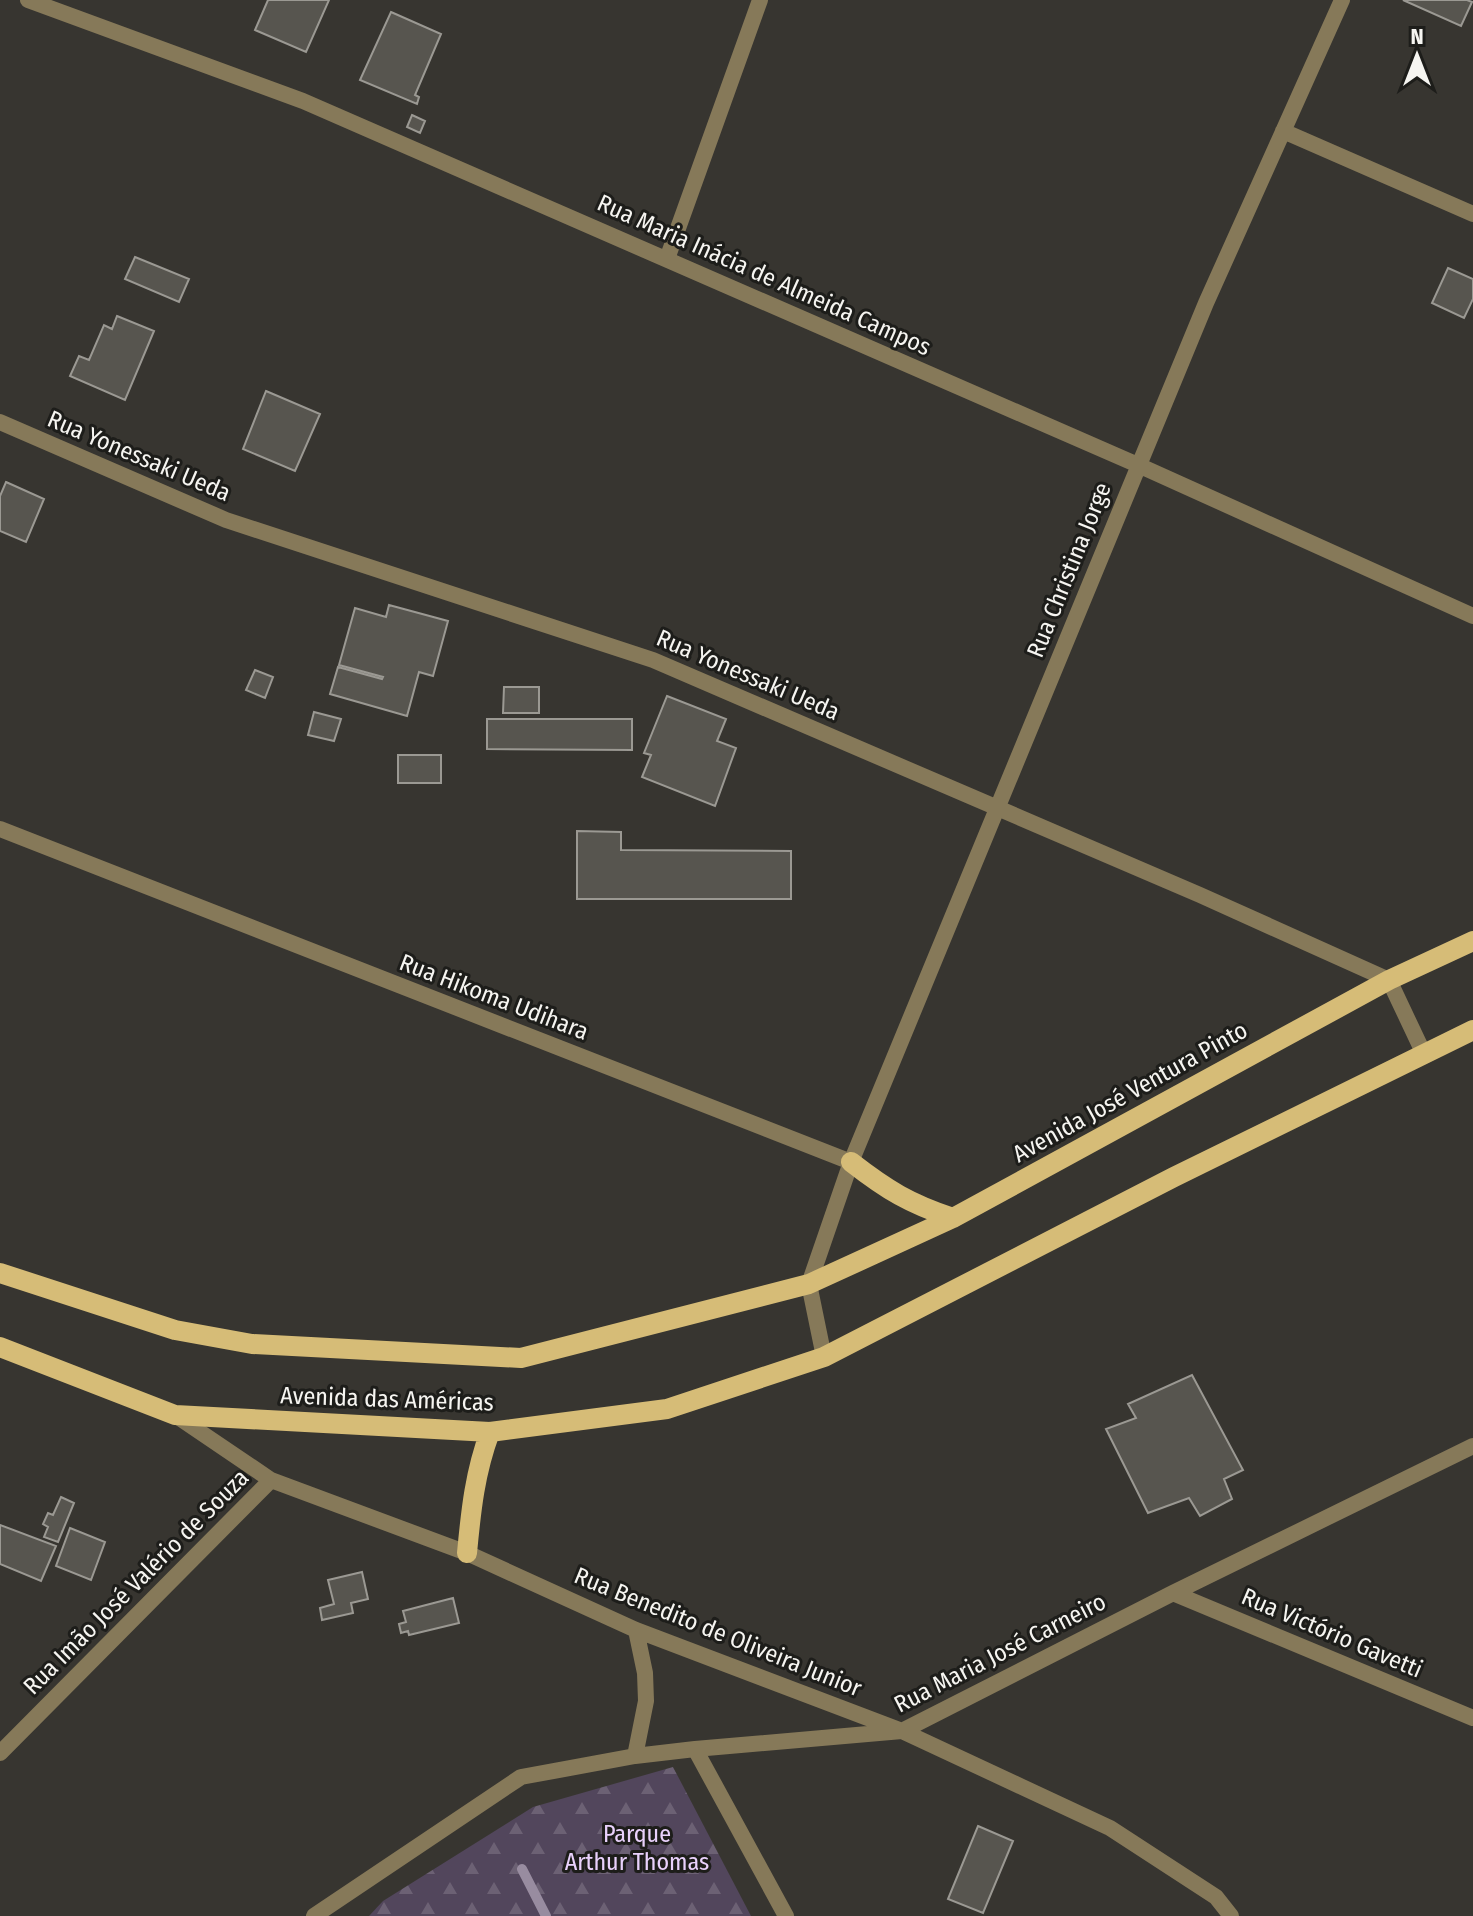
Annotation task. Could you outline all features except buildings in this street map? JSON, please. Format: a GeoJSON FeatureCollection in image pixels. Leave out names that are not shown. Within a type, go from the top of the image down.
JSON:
{"type":"FeatureCollection","features":[{"type":"Feature","properties":{"kind":"main road","name":"Avenida José Ventura Pinto"},"geometry":{"type":"LineString","coordinates":[[809,1284],[953,1218],[1389,980],[1473,941]]}},
{"type":"Feature","properties":{"kind":"main road"},"geometry":{"type":"LineString","coordinates":[[824,1357],[1423,1052],[1473,1030]]}},
{"type":"Feature","properties":{"kind":"main road"},"geometry":{"type":"LineString","coordinates":[[851,1162],[913,1204],[953,1218]]}},
{"type":"Feature","properties":{"kind":"main road","name":"Avenida das Américas"},"geometry":{"type":"LineString","coordinates":[[0,1273],[175,1330],[252,1344],[521,1358],[809,1284]]}},
{"type":"Feature","properties":{"kind":"main road","name":"Avenida das Américas"},"geometry":{"type":"LineString","coordinates":[[0,1347],[175,1415],[490,1432],[667,1409],[824,1357]]}},
{"type":"Feature","properties":{"kind":"main road"},"geometry":{"type":"LineString","coordinates":[[467,1553],[473,1489],[490,1432]]}},
{"type":"Feature","properties":{"kind":"street","name":"Rua Maria Inácia de Almeida Campos"},"geometry":{"type":"LineString","coordinates":[[28,0],[303,101],[1138,465],[1473,616]]}},
{"type":"Feature","properties":{"kind":"street"},"geometry":{"type":"LineString","coordinates":[[667,259],[760,0]]}},
{"type":"Feature","properties":{"kind":"street","name":"Rua Christina Jorge"},"geometry":{"type":"LineString","coordinates":[[851,1162],[1206,303],[1342,0]]}},
{"type":"Feature","properties":{"kind":"street"},"geometry":{"type":"LineString","coordinates":[[1283,131],[1473,214]]}},
{"type":"Feature","properties":{"kind":"street","name":"Rua Yonessaki Ueda"},"geometry":{"type":"LineString","coordinates":[[0,422],[226,520],[653,660],[1389,980]]}},
{"type":"Feature","properties":{"kind":"street","name":"Rua Hikoma Udihara"},"geometry":{"type":"LineString","coordinates":[[0,829],[851,1162]]}},
{"type":"Feature","properties":{"kind":"street"},"geometry":{"type":"LineString","coordinates":[[1389,980],[1423,1052]]}},
{"type":"Feature","properties":{"kind":"street"},"geometry":{"type":"LineString","coordinates":[[824,1357],[809,1284],[851,1162]]}},
{"type":"Feature","properties":{"kind":"street","name":"Rua Benedito de Oliveira Junior"},"geometry":{"type":"LineString","coordinates":[[175,1415],[271,1480],[467,1553],[636,1630],[902,1731],[1110,1828],[1216,1897],[1231,1916]]}},
{"type":"Feature","properties":{"kind":"street","name":"Rua Maria José Carneiro"},"geometry":{"type":"LineString","coordinates":[[314,1916],[521,1777],[635,1756],[902,1731],[1173,1593],[1473,1446]]}},
{"type":"Feature","properties":{"kind":"street","name":"Rua Imão José Valério de Souza"},"geometry":{"type":"LineString","coordinates":[[0,1753],[271,1480]]}},
{"type":"Feature","properties":{"kind":"street","name":"Rua Victório Gavetti"},"geometry":{"type":"LineString","coordinates":[[1173,1593],[1473,1718]]}},
{"type":"Feature","properties":{"kind":"street"},"geometry":{"type":"LineString","coordinates":[[635,1756],[646,1701],[645,1673],[636,1630]]}},
{"type":"Feature","properties":{"kind":"street"},"geometry":{"type":"LineString","coordinates":[[695,1749],[786,1916]]}},
{"type":"Feature","properties":{"kind":"green space","name":"Parque Arthur Thomas"},"geometry":{"type":"Polygon","coordinates":[[[673,1767],[751,1916],[369,1916],[383,1901],[533,1807],[673,1767]]]}},
{"type":"Feature","properties":{"kind":"waterway"},"geometry":{"type":"LineString","coordinates":[[522,1869],[546,1916]]}}]}
